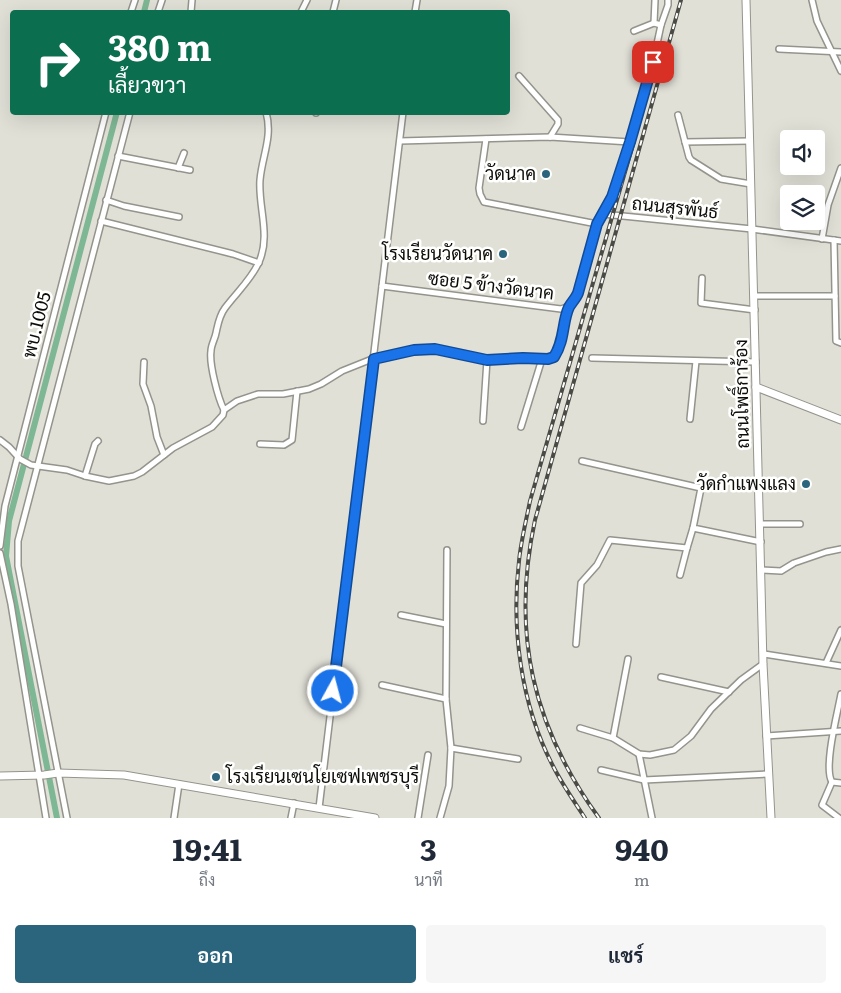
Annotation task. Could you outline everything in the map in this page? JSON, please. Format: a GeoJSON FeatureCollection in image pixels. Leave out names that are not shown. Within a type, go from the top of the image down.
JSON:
{"type":"FeatureCollection","features":[{"type":"Feature","properties":{"kind":"street"},"geometry":{"type":"LineString","coordinates":[[654,23],[655,0]]}},
{"type":"Feature","properties":{"kind":"street"},"geometry":{"type":"LineString","coordinates":[[486,139],[479,188],[484,202],[597,224],[612,197],[630,142],[668,0]]}},
{"type":"Feature","properties":{"kind":"street","name":"ถนนโพธิ์การ้อง"},"geometry":{"type":"LineString","coordinates":[[746,0],[763,664],[770,818]]}},
{"type":"Feature","properties":{"kind":"street"},"geometry":{"type":"LineString","coordinates":[[812,0],[817,21],[841,71]]}},
{"type":"Feature","properties":{"kind":"street"},"geometry":{"type":"LineString","coordinates":[[634,31],[654,23],[661,25]]}},
{"type":"Feature","properties":{"kind":"street"},"geometry":{"type":"LineString","coordinates":[[779,49],[841,52]]}},
{"type":"Feature","properties":{"kind":"street"},"geometry":{"type":"LineString","coordinates":[[519,76],[558,120],[558,124],[550,137]]}},
{"type":"Feature","properties":{"kind":"street","name":"พบ.1005"},"geometry":{"type":"LineString","coordinates":[[0,546],[3,506],[19,459],[105,115]]}},
{"type":"Feature","properties":{"kind":"street"},"geometry":{"type":"LineString","coordinates":[[67,818],[17,556],[18,541],[129,115]]}},
{"type":"Feature","properties":{"kind":"street"},"geometry":{"type":"LineString","coordinates":[[224,410],[217,392],[210,352],[220,316],[250,278],[259,263],[264,239],[264,215],[260,178],[270,129],[267,115]]}},
{"type":"Feature","properties":{"kind":"street"},"geometry":{"type":"LineString","coordinates":[[319,808],[403,115]]}},
{"type":"Feature","properties":{"kind":"street"},"geometry":{"type":"LineString","coordinates":[[678,116],[689,157],[696,164],[721,179],[751,184]]}},
{"type":"Feature","properties":{"kind":"street"},"geometry":{"type":"LineString","coordinates":[[400,141],[550,137],[630,142]]}},
{"type":"Feature","properties":{"kind":"street"},"geometry":{"type":"LineString","coordinates":[[685,142],[750,142]]}},
{"type":"Feature","properties":{"kind":"street"},"geometry":{"type":"LineString","coordinates":[[178,168],[184,152]]}},
{"type":"Feature","properties":{"kind":"street"},"geometry":{"type":"LineString","coordinates":[[118,156],[190,170]]}},
{"type":"Feature","properties":{"kind":"street"},"geometry":{"type":"LineString","coordinates":[[822,239],[828,205],[838,188],[841,168]]}},
{"type":"Feature","properties":{"kind":"street"},"geometry":{"type":"LineString","coordinates":[[106,200],[124,206],[179,217]]}},
{"type":"Feature","properties":{"kind":"street","name":"ถนนสุรพันธ์"},"geometry":{"type":"LineString","coordinates":[[603,214],[752,229],[841,241]]}},
{"type":"Feature","properties":{"kind":"street"},"geometry":{"type":"LineString","coordinates":[[101,221],[233,254],[259,263]]}},
{"type":"Feature","properties":{"kind":"street","name":"ซอย 5 ข้างวัดนาค"},"geometry":{"type":"LineString","coordinates":[[382,286],[561,309],[570,306],[578,293],[597,224]]}},
{"type":"Feature","properties":{"kind":"street"},"geometry":{"type":"LineString","coordinates":[[834,240],[836,341],[841,342]]}},
{"type":"Feature","properties":{"kind":"street"},"geometry":{"type":"LineString","coordinates":[[702,278],[701,303],[755,310]]}},
{"type":"Feature","properties":{"kind":"street"},"geometry":{"type":"LineString","coordinates":[[754,296],[835,296]]}},
{"type":"Feature","properties":{"kind":"street"},"geometry":{"type":"LineString","coordinates":[[0,440],[19,459],[30,465],[67,470],[109,481],[121,480],[142,472],[193,436],[212,427],[224,410],[237,401],[248,396],[309,389],[342,371],[374,359],[414,350],[435,349],[487,360],[552,358],[558,349],[570,306]]}},
{"type":"Feature","properties":{"kind":"street"},"geometry":{"type":"LineString","coordinates":[[592,358],[756,362]]}},
{"type":"Feature","properties":{"kind":"street"},"geometry":{"type":"LineString","coordinates":[[521,427],[542,359]]}},
{"type":"Feature","properties":{"kind":"street"},"geometry":{"type":"LineString","coordinates":[[483,421],[487,360]]}},
{"type":"Feature","properties":{"kind":"street"},"geometry":{"type":"LineString","coordinates":[[690,418],[696,361]]}},
{"type":"Feature","properties":{"kind":"street"},"geometry":{"type":"LineString","coordinates":[[144,362],[143,387],[151,406],[157,437],[164,455]]}},
{"type":"Feature","properties":{"kind":"street"},"geometry":{"type":"LineString","coordinates":[[756,386],[841,420]]}},
{"type":"Feature","properties":{"kind":"street"},"geometry":{"type":"LineString","coordinates":[[260,444],[284,445],[292,440],[298,391]]}},
{"type":"Feature","properties":{"kind":"street"},"geometry":{"type":"LineString","coordinates":[[85,476],[95,444],[98,441]]}},
{"type":"Feature","properties":{"kind":"street"},"geometry":{"type":"LineString","coordinates":[[582,461],[701,488],[693,528],[680,576]]}},
{"type":"Feature","properties":{"kind":"street"},"geometry":{"type":"LineString","coordinates":[[760,524],[800,524]]}},
{"type":"Feature","properties":{"kind":"street"},"geometry":{"type":"LineString","coordinates":[[693,528],[761,542]]}},
{"type":"Feature","properties":{"kind":"street"},"geometry":{"type":"LineString","coordinates":[[576,644],[581,583],[597,565],[610,540],[687,548]]}},
{"type":"Feature","properties":{"kind":"street"},"geometry":{"type":"LineString","coordinates":[[761,570],[781,571],[794,563],[841,549]]}},
{"type":"Feature","properties":{"kind":"street"},"geometry":{"type":"LineString","coordinates":[[440,818],[449,786],[451,748],[446,699],[447,550]]}},
{"type":"Feature","properties":{"kind":"street"},"geometry":{"type":"LineString","coordinates":[[0,553],[42,775],[46,818]]}},
{"type":"Feature","properties":{"kind":"street"},"geometry":{"type":"LineString","coordinates":[[401,616],[446,624]]}},
{"type":"Feature","properties":{"kind":"street"},"geometry":{"type":"LineString","coordinates":[[826,663],[841,630]]}},
{"type":"Feature","properties":{"kind":"street"},"geometry":{"type":"LineString","coordinates":[[764,654],[841,666]]}},
{"type":"Feature","properties":{"kind":"street"},"geometry":{"type":"LineString","coordinates":[[613,738],[628,659]]}},
{"type":"Feature","properties":{"kind":"street"},"geometry":{"type":"LineString","coordinates":[[580,728],[613,738],[639,754],[650,755],[674,750],[691,736],[711,709],[728,692],[763,664]]}},
{"type":"Feature","properties":{"kind":"street"},"geometry":{"type":"LineString","coordinates":[[660,677],[728,692]]}},
{"type":"Feature","properties":{"kind":"street"},"geometry":{"type":"LineString","coordinates":[[382,685],[446,699]]}},
{"type":"Feature","properties":{"kind":"street"},"geometry":{"type":"LineString","coordinates":[[839,818],[822,805],[832,782],[829,764],[841,694]]}},
{"type":"Feature","properties":{"kind":"street"},"geometry":{"type":"LineString","coordinates":[[766,736],[841,731]]}},
{"type":"Feature","properties":{"kind":"street"},"geometry":{"type":"LineString","coordinates":[[451,748],[518,759]]}},
{"type":"Feature","properties":{"kind":"street"},"geometry":{"type":"LineString","coordinates":[[639,754],[652,818]]}},
{"type":"Feature","properties":{"kind":"street"},"geometry":{"type":"LineString","coordinates":[[418,818],[428,755]]}},
{"type":"Feature","properties":{"kind":"street"},"geometry":{"type":"LineString","coordinates":[[600,770],[644,780],[768,774]]}},
{"type":"Feature","properties":{"kind":"street"},"geometry":{"type":"LineString","coordinates":[[0,776],[58,773],[124,775],[375,818]]}},
{"type":"Feature","properties":{"kind":"street"},"geometry":{"type":"LineString","coordinates":[[832,782],[841,783]]}},
{"type":"Feature","properties":{"kind":"street"},"geometry":{"type":"LineString","coordinates":[[174,818],[179,784]]}},
{"type":"Feature","properties":{"kind":"street"},"geometry":{"type":"LineString","coordinates":[[291,818],[294,803]]}},
{"type":"Feature","properties":{"kind":"waterway"},"geometry":{"type":"LineString","coordinates":[[144,10],[147,0]]}},
{"type":"Feature","properties":{"kind":"waterway"},"geometry":{"type":"LineString","coordinates":[[57,818],[6,556],[9,521],[116,115]]}},
{"type":"Feature","properties":{"kind":"railway"},"geometry":{"type":"LineString","coordinates":[[599,818],[576,783],[557,748],[543,713],[533,676],[527,639],[525,601],[528,561],[535,520],[681,0]]}},
{"type":"Feature","properties":{"kind":"railway"},"geometry":{"type":"LineString","coordinates":[[585,818],[553,766],[533,718],[521,666],[516,613],[517,587],[521,546],[530,501],[634,141]]}},
{"type":"Feature","properties":{"kind":"place","name":"วัดนาค"},"geometry":{"type":"Point","coordinates":[546,174]}},
{"type":"Feature","properties":{"kind":"place","name":"โรงเรียนวัดนาค"},"geometry":{"type":"Point","coordinates":[503,254]}},
{"type":"Feature","properties":{"kind":"place","name":"วัดกำแพงแลง"},"geometry":{"type":"Point","coordinates":[806,484]}},
{"type":"Feature","properties":{"kind":"place","name":"โรงเรียนเซนโยเซฟเพชรบุรี"},"geometry":{"type":"Point","coordinates":[216,777]}},
{"type":"Feature","properties":{"kind":"route"},"geometry":{"type":"LineString","coordinates":[[333,691],[374,359],[414,350],[435,349],[452,351],[487,360],[548,359],[554,357],[562,340],[570,306],[578,293],[597,224],[612,197],[638,119],[653,62]]}}]}
